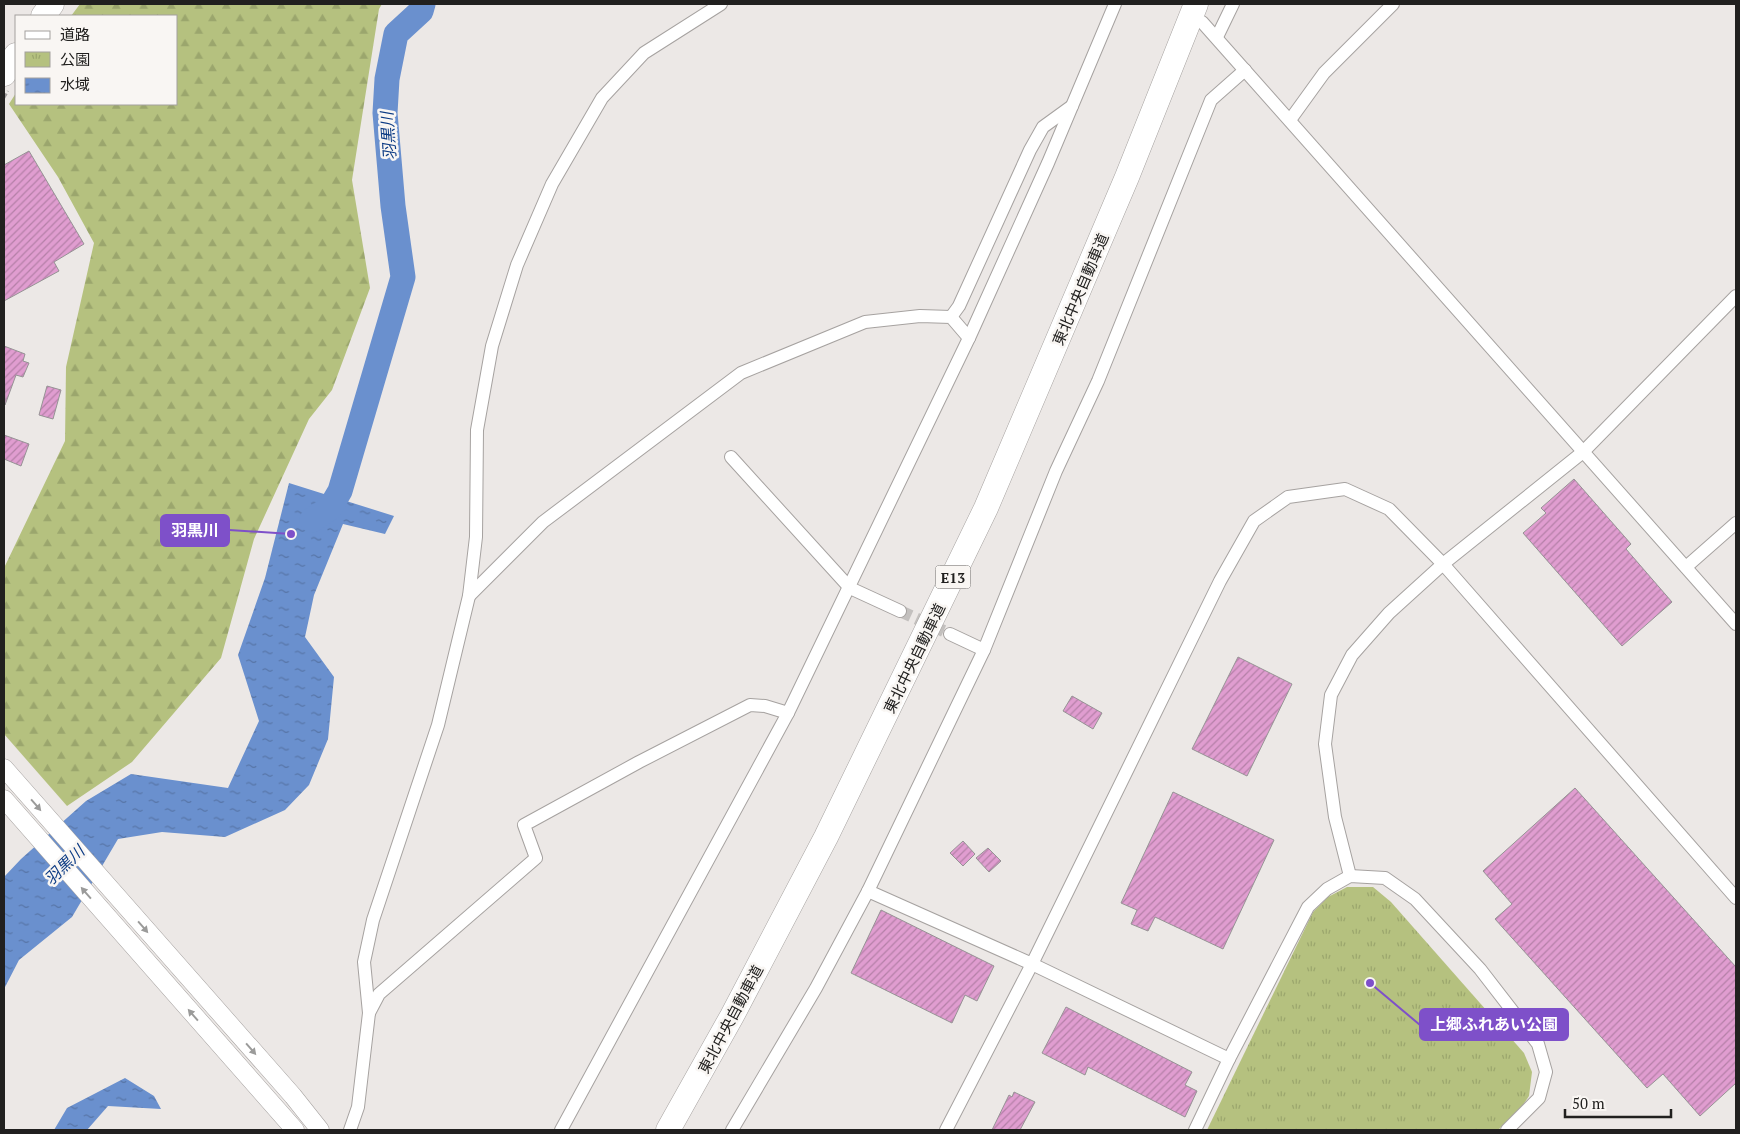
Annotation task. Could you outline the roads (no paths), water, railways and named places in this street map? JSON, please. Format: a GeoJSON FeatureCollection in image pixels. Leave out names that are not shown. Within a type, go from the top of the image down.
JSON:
{"type":"FeatureCollection","features":[{"type":"Feature","properties":{"kind":"highway"},"geometry":{"type":"LineString","coordinates":[[44,15],[52,4]]}},
{"type":"Feature","properties":{"kind":"highway","name":"東北中央自動車道"},"geometry":{"type":"LineString","coordinates":[[653,1130],[727,998],[810,838],[882,694],[965,519],[1118,160],[1180,4]]}},
{"type":"Feature","properties":{"kind":"highway","name":"東北中央自動車道"},"geometry":{"type":"LineString","coordinates":[[668,1130],[732,1016],[826,837],[986,508],[1199,13]]}},
{"type":"Feature","properties":{"kind":"highway"},"geometry":{"type":"LineString","coordinates":[[4,74],[15,58]]}},
{"type":"Feature","properties":{"kind":"street"},"geometry":{"type":"LineString","coordinates":[[350,1130],[358,1107],[369,1012],[364,962],[372,920],[438,725],[469,596],[476,537],[477,430],[492,346],[517,265],[552,184],[602,98],[644,53],[721,4]]}},
{"type":"Feature","properties":{"kind":"street"},"geometry":{"type":"LineString","coordinates":[[561,1130],[788,713],[850,588],[969,338],[1115,4]]}},
{"type":"Feature","properties":{"kind":"street"},"geometry":{"type":"LineString","coordinates":[[1217,37],[1233,4]]}},
{"type":"Feature","properties":{"kind":"street"},"geometry":{"type":"LineString","coordinates":[[1290,120],[1324,74],[1393,4]]}},
{"type":"Feature","properties":{"kind":"street"},"geometry":{"type":"LineString","coordinates":[[1199,13],[1245,70],[1736,624]]}},
{"type":"Feature","properties":{"kind":"street"},"geometry":{"type":"LineString","coordinates":[[732,1130],[816,988],[868,891],[984,650],[1056,471],[1098,381],[1211,100],[1245,70]]}},
{"type":"Feature","properties":{"kind":"street"},"geometry":{"type":"LineString","coordinates":[[951,317],[959,306],[1030,150],[1043,127],[1072,106]]}},
{"type":"Feature","properties":{"kind":"street"},"geometry":{"type":"LineString","coordinates":[[1350,876],[1335,816],[1324,744],[1332,695],[1352,655],[1389,614],[1443,564],[1583,452],[1736,296]]}},
{"type":"Feature","properties":{"kind":"street"},"geometry":{"type":"LineString","coordinates":[[469,596],[543,522],[741,373],[865,322],[920,316],[951,317],[969,338]]}},
{"type":"Feature","properties":{"kind":"street"},"geometry":{"type":"LineString","coordinates":[[731,457],[850,588],[900,611]]}},
{"type":"Feature","properties":{"kind":"street"},"geometry":{"type":"LineString","coordinates":[[946,1130],[1032,964],[1220,581],[1254,521],[1288,497],[1345,489],[1389,509],[1443,564],[1736,898]]}},
{"type":"Feature","properties":{"kind":"street"},"geometry":{"type":"LineString","coordinates":[[1686,568],[1736,523]]}},
{"type":"Feature","properties":{"kind":"street"},"geometry":{"type":"LineString","coordinates":[[950,634],[984,650]]}},
{"type":"Feature","properties":{"kind":"street"},"geometry":{"type":"LineString","coordinates":[[369,1012],[379,994],[536,858],[524,826],[639,762],[750,705],[765,706],[788,713]]}},
{"type":"Feature","properties":{"kind":"street"},"geometry":{"type":"LineString","coordinates":[[4,768],[286,1089],[319,1130]]}},
{"type":"Feature","properties":{"kind":"street"},"geometry":{"type":"LineString","coordinates":[[4,799],[295,1130]]}},
{"type":"Feature","properties":{"kind":"street"},"geometry":{"type":"LineString","coordinates":[[1195,1130],[1229,1059],[1308,907],[1327,889],[1350,876],[1385,878],[1415,899],[1480,969],[1538,1044],[1546,1072],[1538,1098],[1507,1130]]}},
{"type":"Feature","properties":{"kind":"street"},"geometry":{"type":"LineString","coordinates":[[868,891],[1032,964],[1229,1059]]}},
{"type":"Feature","properties":{"kind":"water"},"geometry":{"type":"Polygon","coordinates":[[[289,483],[394,516],[385,534],[343,524],[314,595],[305,637],[334,677],[328,739],[309,785],[285,810],[225,837],[162,832],[118,839],[72,917],[19,960],[4,989],[4,877],[21,859],[86,801],[131,774],[228,788],[259,721],[238,655],[265,578],[289,483]]]}},
{"type":"Feature","properties":{"kind":"water"},"geometry":{"type":"Polygon","coordinates":[[[125,1078],[154,1096],[161,1109],[108,1106],[87,1130],[54,1130],[67,1108],[125,1078]]]}},
{"type":"Feature","properties":{"kind":"waterway","name":"羽黒川"},"geometry":{"type":"LineString","coordinates":[[312,520],[330,508],[340,491],[403,277],[393,206],[385,113],[387,79],[396,34],[421,11],[423,4]]}},
{"type":"Feature","properties":{"kind":"tunnel"},"geometry":{"type":"LineString","coordinates":[[900,611],[950,634]]}},
{"type":"Feature","properties":{"kind":"place","name":"羽黒川"},"geometry":{"type":"Point","coordinates":[291,534]}},
{"type":"Feature","properties":{"kind":"place","name":"上郷ふれあい公園"},"geometry":{"type":"Point","coordinates":[1370,983]}}]}
